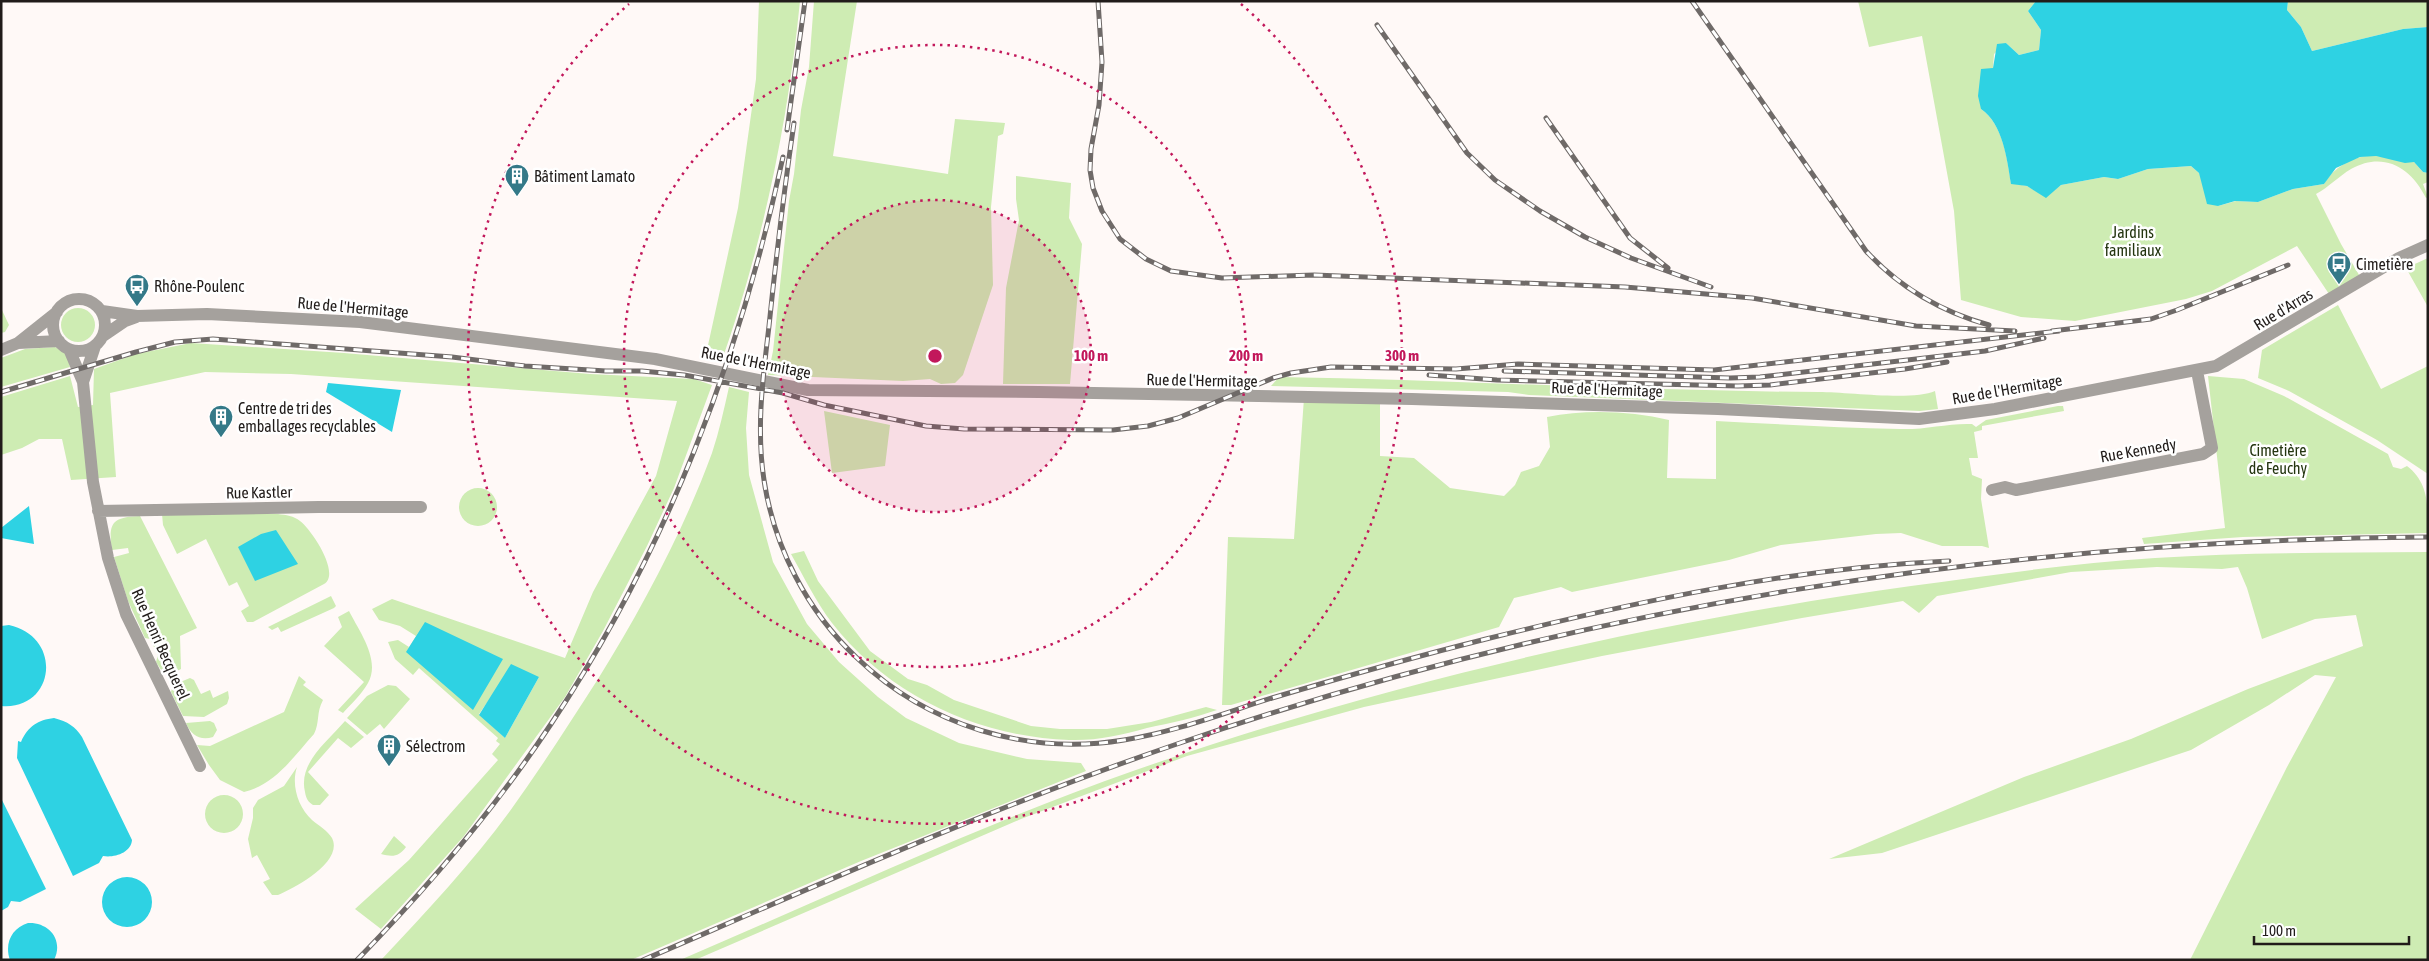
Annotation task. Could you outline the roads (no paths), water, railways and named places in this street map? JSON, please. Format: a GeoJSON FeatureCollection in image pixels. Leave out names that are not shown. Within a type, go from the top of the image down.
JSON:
{"type":"FeatureCollection","features":[{"type":"Feature","properties":{"kind":"street","name":"Rue d'Arras"},"geometry":{"type":"LineString","coordinates":[[2234,357],[2399,258],[2428,245]]}},
{"type":"Feature","properties":{"kind":"street"},"geometry":{"type":"LineString","coordinates":[[1,350],[18,343],[61,306],[75,299],[90,301],[102,311],[106,323],[103,336],[95,346],[85,351],[64,345],[18,343]]}},
{"type":"Feature","properties":{"kind":"street","name":"Rue de l'Hermitage"},"geometry":{"type":"LineString","coordinates":[[102,311],[137,316],[207,314],[275,316],[380,324],[655,359],[808,390],[1421,399],[1718,409],[1919,419],[1995,409],[2197,371],[2216,366],[2234,357]]}},
{"type":"Feature","properties":{"kind":"street"},"geometry":{"type":"LineString","coordinates":[[56,312],[53,327],[64,345]]}},
{"type":"Feature","properties":{"kind":"street","name":"Rue de l'Hermitage"},"geometry":{"type":"LineString","coordinates":[[103,336],[124,321],[137,316]]}},
{"type":"Feature","properties":{"kind":"street","name":"Rue Henri Becquerel"},"geometry":{"type":"LineString","coordinates":[[64,345],[83,382],[98,511],[108,558],[126,614],[200,766]]}},
{"type":"Feature","properties":{"kind":"street","name":"Rue Henri Becquerel"},"geometry":{"type":"LineString","coordinates":[[83,382],[95,346]]}},
{"type":"Feature","properties":{"kind":"street","name":"Rue Kennedy"},"geometry":{"type":"LineString","coordinates":[[1992,490],[2005,487],[2016,490],[2203,454],[2212,448],[2197,371]]}},
{"type":"Feature","properties":{"kind":"street","name":"Rue Kastler"},"geometry":{"type":"LineString","coordinates":[[98,511],[421,507]]}},
{"type":"Feature","properties":{"kind":"water"},"geometry":{"type":"Polygon","coordinates":[[[2036,1],[2288,1],[2287,10],[2301,27],[2312,51],[2403,29],[2428,27],[2428,173],[2423,172],[2414,162],[2405,163],[2376,156],[2360,157],[2336,168],[2324,184],[2293,189],[2258,202],[2235,201],[2218,206],[2207,204],[2199,173],[2191,166],[2148,169],[2118,179],[2104,177],[2061,185],[2046,198],[2027,186],[2011,184],[2006,153],[1999,133],[1981,109],[1978,96],[1981,69],[1993,68],[1997,44],[2006,43],[2019,55],[2039,50],[2041,30],[2028,11],[2036,1]]]}},
{"type":"Feature","properties":{"kind":"water"},"geometry":{"type":"Polygon","coordinates":[[[328,383],[401,390],[392,432],[326,392],[328,383]]]}},
{"type":"Feature","properties":{"kind":"water"},"geometry":{"type":"Polygon","coordinates":[[[29,506],[34,544],[1,538],[1,528],[29,506]]]}},
{"type":"Feature","properties":{"kind":"water"},"geometry":{"type":"Polygon","coordinates":[[[276,530],[298,564],[255,581],[238,547],[261,534],[276,530]]]}},
{"type":"Feature","properties":{"kind":"water"},"geometry":{"type":"Polygon","coordinates":[[[425,622],[503,659],[473,710],[406,652],[425,622]]]}},
{"type":"Feature","properties":{"kind":"water"},"geometry":{"type":"Polygon","coordinates":[[[9,625],[27,632],[39,643],[45,657],[46,672],[42,686],[33,697],[19,704],[1,706],[1,626],[9,625]]]}},
{"type":"Feature","properties":{"kind":"water"},"geometry":{"type":"Polygon","coordinates":[[[511,664],[539,677],[505,738],[479,715],[511,664]]]}},
{"type":"Feature","properties":{"kind":"water"},"geometry":{"type":"Polygon","coordinates":[[[54,718],[71,725],[82,737],[132,840],[129,848],[121,854],[103,856],[99,863],[73,876],[17,758],[18,741],[21,742],[30,728],[43,720],[54,718]]]}},
{"type":"Feature","properties":{"kind":"water"},"geometry":{"type":"Polygon","coordinates":[[[1,798],[46,889],[20,902],[11,901],[8,907],[1,911],[1,798]]]}},
{"type":"Feature","properties":{"kind":"water"},"geometry":{"type":"Polygon","coordinates":[[[127,877],[137,879],[145,884],[150,892],[152,902],[150,912],[145,920],[137,925],[127,927],[117,925],[109,920],[104,912],[102,902],[104,892],[109,884],[117,879],[127,877]]]}},
{"type":"Feature","properties":{"kind":"water"},"geometry":{"type":"Polygon","coordinates":[[[28,923],[36,923],[53,934],[57,946],[54,960],[10,960],[8,948],[11,937],[18,928],[28,923]]]}},
{"type":"Feature","properties":{"kind":"railway"},"geometry":{"type":"LineString","coordinates":[[787,130],[805,1]]}},
{"type":"Feature","properties":{"kind":"railway"},"geometry":{"type":"LineString","coordinates":[[1098,1],[1102,62],[1099,105],[1091,149],[1090,170],[1093,188],[1102,211],[1120,239],[1146,259],[1171,271],[1222,278],[1314,275],[1625,287],[1752,298],[1916,326],[2015,331]]}},
{"type":"Feature","properties":{"kind":"railway"},"geometry":{"type":"LineString","coordinates":[[1692,1],[1866,251],[1893,276],[1922,297],[1955,313],[1989,325]]}},
{"type":"Feature","properties":{"kind":"railway"},"geometry":{"type":"LineString","coordinates":[[1377,25],[1467,153],[1495,180],[1540,211],[1585,237],[1631,258],[1711,287]]}},
{"type":"Feature","properties":{"kind":"railway"},"geometry":{"type":"LineString","coordinates":[[1546,118],[1630,238],[1668,268]]}},
{"type":"Feature","properties":{"kind":"railway"},"geometry":{"type":"LineString","coordinates":[[794,123],[777,250],[761,403],[762,461],[769,505],[785,553],[796,576],[808,599],[839,640],[885,682],[915,702],[947,718],[981,730],[1016,739],[1052,744],[1088,744],[1124,740],[1181,727],[1272,698],[1405,660],[1658,599],[1716,588],[1832,571],[1949,561]]}},
{"type":"Feature","properties":{"kind":"railway"},"geometry":{"type":"LineString","coordinates":[[357,960],[435,876],[507,786],[551,724],[592,658],[630,591],[664,522],[721,380],[765,233],[783,157]]}},
{"type":"Feature","properties":{"kind":"railway"},"geometry":{"type":"LineString","coordinates":[[2052,331],[2151,319],[2288,265]]}},
{"type":"Feature","properties":{"kind":"railway"},"geometry":{"type":"LineString","coordinates":[[1,392],[175,342],[213,339],[452,357],[525,366],[606,371],[642,371],[684,375],[783,393],[824,405],[926,426],[964,429],[1113,430],[1148,426],[1178,418],[1273,378],[1291,373],[1331,367],[1456,369],[1518,364],[1714,370],[2059,331]]}},
{"type":"Feature","properties":{"kind":"railway"},"geometry":{"type":"LineString","coordinates":[[1504,371],[1730,378],[1760,377],[1985,351],[2044,338]]}},
{"type":"Feature","properties":{"kind":"railway"},"geometry":{"type":"LineString","coordinates":[[1429,375],[1497,380],[1738,386],[1770,385],[1905,369],[1947,362]]}},
{"type":"Feature","properties":{"kind":"railway"},"geometry":{"type":"LineString","coordinates":[[643,960],[908,847],[1109,768],[1177,744],[1329,696],[1483,654],[1638,619],[1794,590],[1952,567],[2110,551],[2269,541],[2428,537]]}},
{"type":"Feature","properties":{"kind":"place","name":"Bâtiment Lamato"},"geometry":{"type":"Point","coordinates":[517,197]}},
{"type":"Feature","properties":{"kind":"place","name":"Cimetière"},"geometry":{"type":"Point","coordinates":[2339,285]}},
{"type":"Feature","properties":{"kind":"place","name":"Rhône-Poulenc"},"geometry":{"type":"Point","coordinates":[137,307]}},
{"type":"Feature","properties":{"kind":"place","name":"Centre de tri des emballages recyclables"},"geometry":{"type":"Point","coordinates":[221,438]}},
{"type":"Feature","properties":{"kind":"place","name":"Sélectrom"},"geometry":{"type":"Point","coordinates":[389,767]}},
{"type":"Feature","properties":{"kind":"park label","name":"Jardins familiaux"},"geometry":{"type":"Point","coordinates":[2133,241]}},
{"type":"Feature","properties":{"kind":"park label","name":"Cimetière de Feuchy"},"geometry":{"type":"Point","coordinates":[2278,459]}}]}
